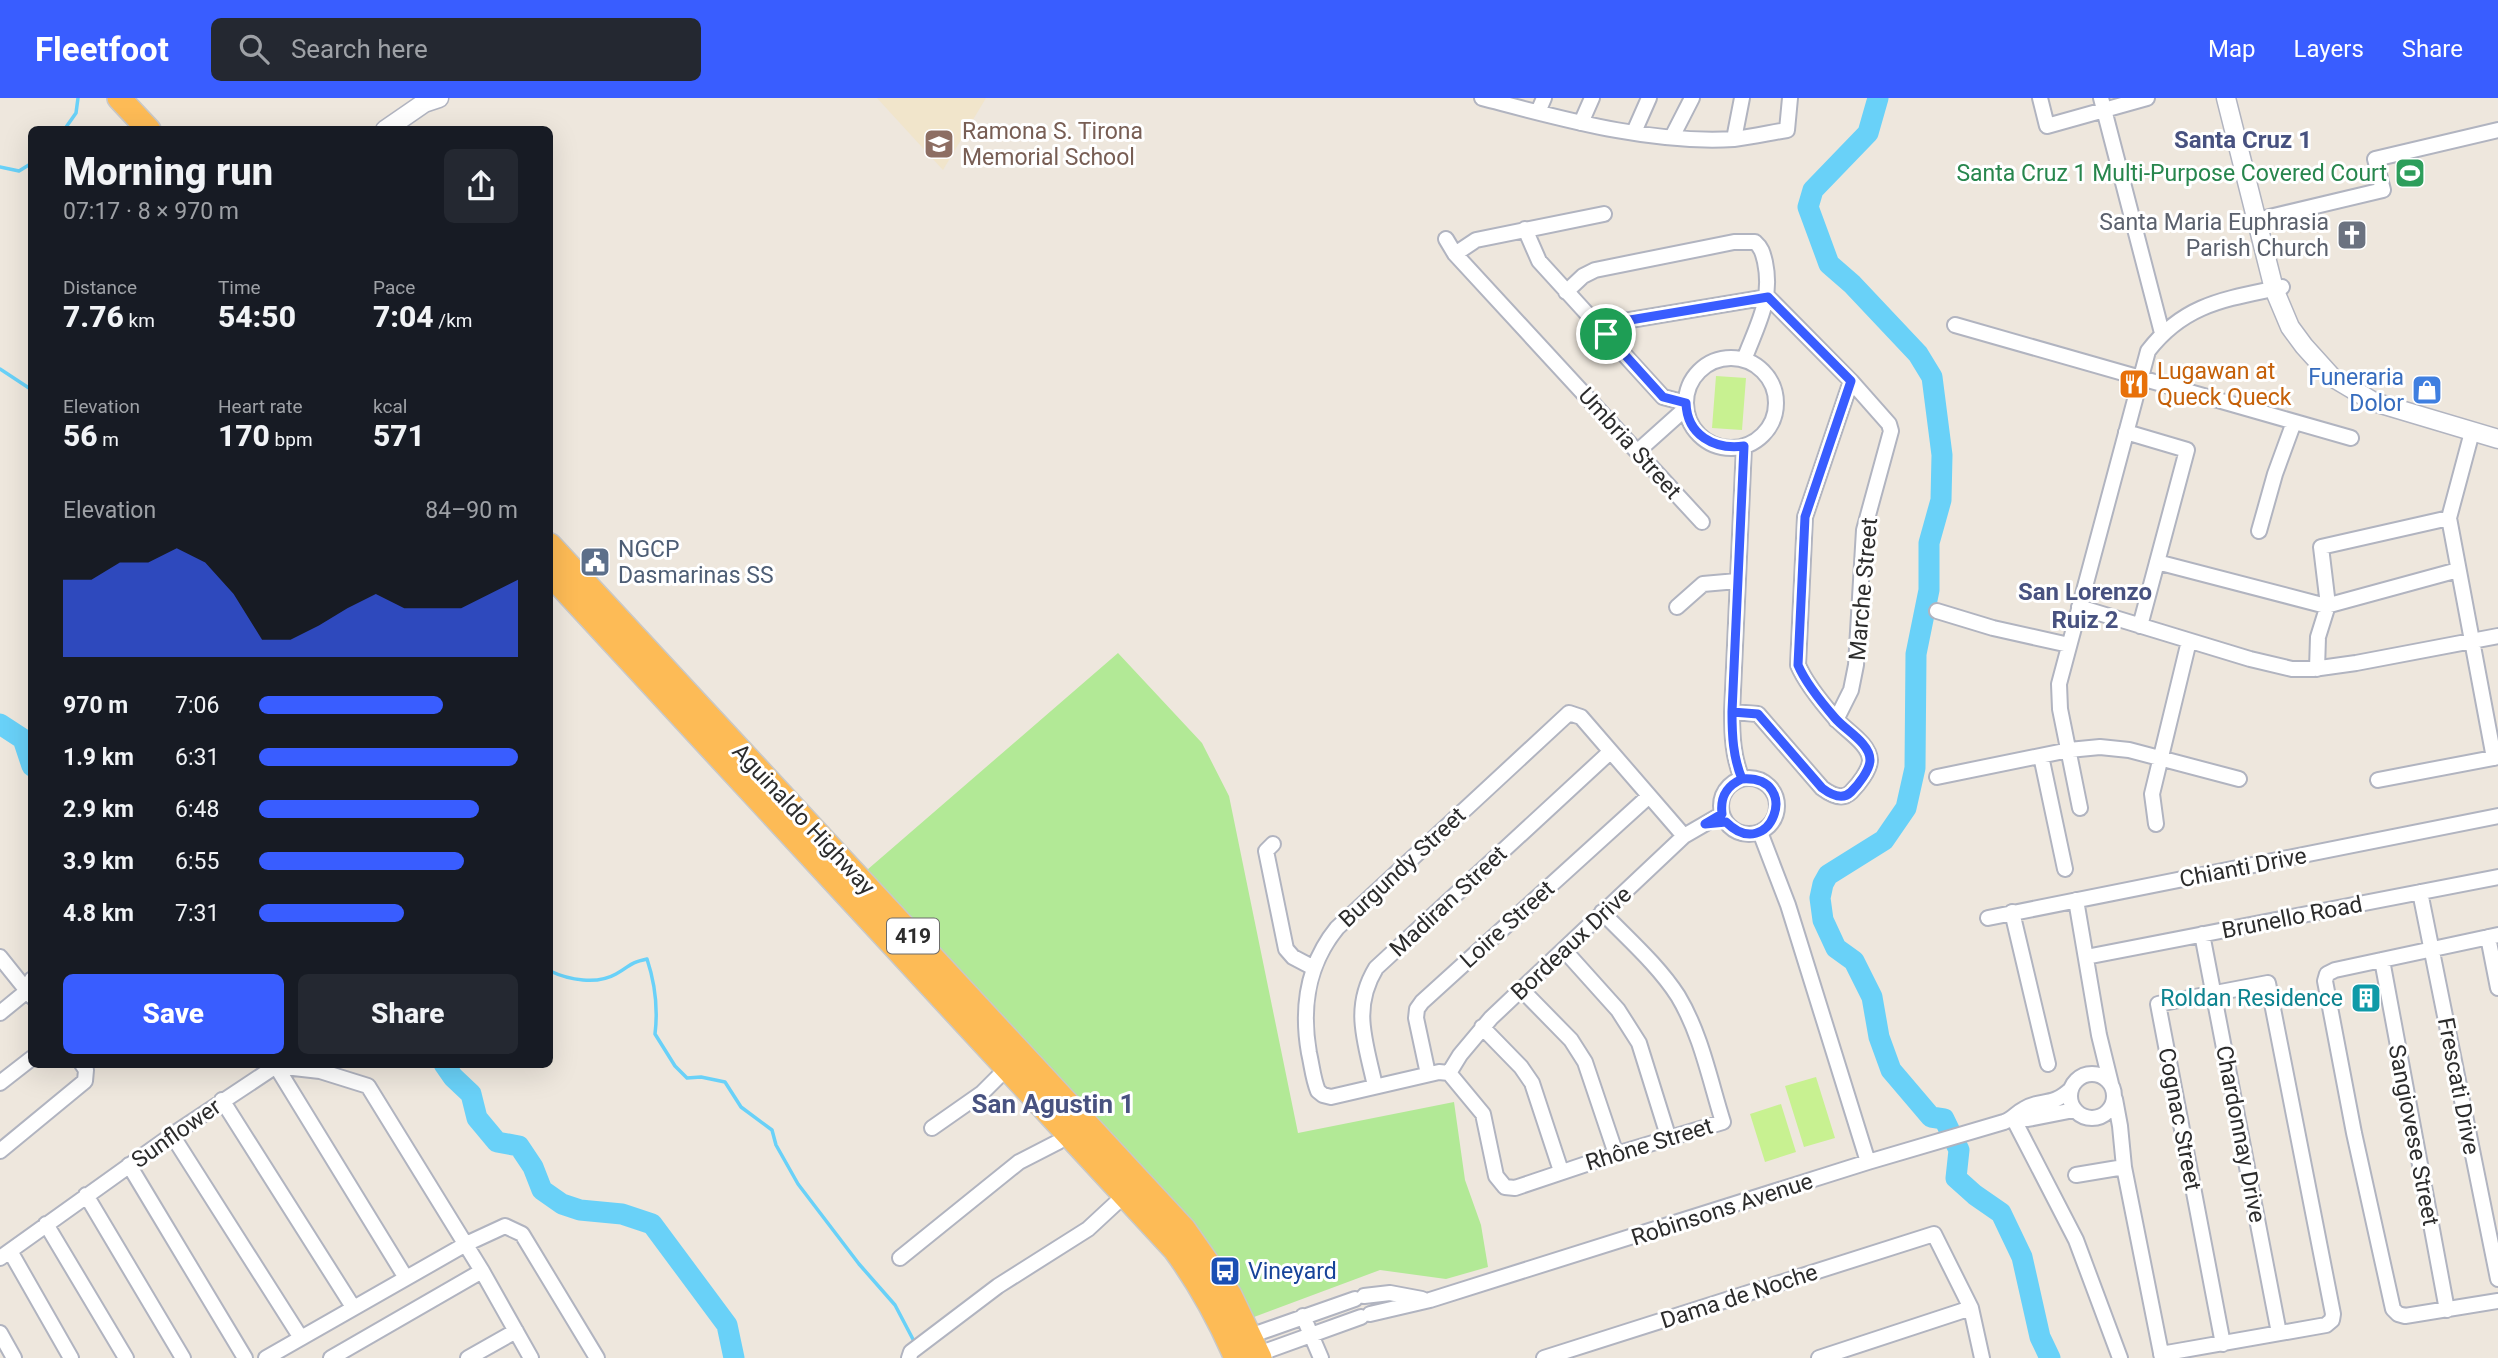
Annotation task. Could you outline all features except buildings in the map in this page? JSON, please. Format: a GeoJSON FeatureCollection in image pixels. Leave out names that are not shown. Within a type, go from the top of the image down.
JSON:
{"type":"FeatureCollection","features":[{"type":"Feature","properties":{"kind":"highway"},"geometry":{"type":"LineString","coordinates":[[119,98],[145,126]]}},
{"type":"Feature","properties":{"kind":"highway"},"geometry":{"type":"LineString","coordinates":[[138,98],[163,126]]}},
{"type":"Feature","properties":{"kind":"highway","name":"Aguinaldo Highway"},"geometry":{"type":"LineString","coordinates":[[553,548],[911,949]]}},
{"type":"Feature","properties":{"kind":"highway","name":"Aguinaldo Highway"},"geometry":{"type":"LineString","coordinates":[[553,577],[911,949],[1132,1188],[1211,1304],[1247,1351]]}},
{"type":"Feature","properties":{"kind":"street"},"geometry":{"type":"LineString","coordinates":[[391,126],[425,103],[439,98]]}},
{"type":"Feature","properties":{"kind":"street"},"geometry":{"type":"LineString","coordinates":[[1581,123],[1592,98]]}},
{"type":"Feature","properties":{"kind":"street"},"geometry":{"type":"LineString","coordinates":[[1634,132],[1649,98]]}},
{"type":"Feature","properties":{"kind":"street"},"geometry":{"type":"LineString","coordinates":[[1672,137],[1692,98]]}},
{"type":"Feature","properties":{"kind":"street"},"geometry":{"type":"LineString","coordinates":[[1734,139],[1742,98]]}},
{"type":"Feature","properties":{"kind":"street"},"geometry":{"type":"LineString","coordinates":[[1486,99],[1541,105],[1581,123],[1634,132],[1672,137],[1734,139],[1787,131],[1790,98]]}},
{"type":"Feature","properties":{"kind":"street"},"geometry":{"type":"LineString","coordinates":[[2040,98],[2047,126],[2102,104],[2147,98]]}},
{"type":"Feature","properties":{"kind":"street"},"geometry":{"type":"LineString","coordinates":[[2226,98],[2262,219]]}},
{"type":"Feature","properties":{"kind":"street"},"geometry":{"type":"LineString","coordinates":[[2236,98],[2278,288],[2290,327],[2317,363],[2332,377],[2374,402],[2498,439]]}},
{"type":"Feature","properties":{"kind":"street"},"geometry":{"type":"LineString","coordinates":[[2102,104],[2162,332]]}},
{"type":"Feature","properties":{"kind":"street"},"geometry":{"type":"LineString","coordinates":[[2262,219],[2383,190],[2375,159],[2498,130]]}},
{"type":"Feature","properties":{"kind":"street"},"geometry":{"type":"LineString","coordinates":[[1455,254],[1476,240],[1604,214]]}},
{"type":"Feature","properties":{"kind":"street"},"geometry":{"type":"LineString","coordinates":[[1525,229],[1535,256],[1566,292],[1663,397],[1686,405]]}},
{"type":"Feature","properties":{"kind":"street","name":"Umbria Street"},"geometry":{"type":"LineString","coordinates":[[1446,239],[1455,254],[1702,522]]}},
{"type":"Feature","properties":{"kind":"street"},"geometry":{"type":"LineString","coordinates":[[1566,292],[1589,272],[1742,242],[1755,242],[1759,245],[1767,271],[1768,297],[1744,360]]}},
{"type":"Feature","properties":{"kind":"street"},"geometry":{"type":"LineString","coordinates":[[2080,808],[2059,697],[2059,684],[2148,351],[2162,332],[2195,310],[2278,288]]}},
{"type":"Feature","properties":{"kind":"street"},"geometry":{"type":"LineString","coordinates":[[2278,288],[2311,342],[2330,364],[2353,382],[2393,402],[2498,431]]}},
{"type":"Feature","properties":{"kind":"street"},"geometry":{"type":"LineString","coordinates":[[1606,334],[1624,321],[1768,297]]}},
{"type":"Feature","properties":{"kind":"street","name":"Marche Street"},"geometry":{"type":"LineString","coordinates":[[1768,297],[1851,381],[1889,424],[1891,431],[1864,530],[1856,665],[1851,690],[1836,720]]}},
{"type":"Feature","properties":{"kind":"street"},"geometry":{"type":"LineString","coordinates":[[1955,325],[2351,438]]}},
{"type":"Feature","properties":{"kind":"street"},"geometry":{"type":"LineString","coordinates":[[1723,359],[1744,360],[1765,374],[1772,384],[1775,409],[1772,421],[1765,432],[1744,446],[1722,446],[1702,437],[1694,429],[1686,405],[1691,383],[1704,367],[1723,359]]}},
{"type":"Feature","properties":{"kind":"street"},"geometry":{"type":"LineString","coordinates":[[1732,712],[1758,714],[1822,788],[1841,797],[1849,794],[1868,768],[1870,759],[1864,746],[1836,720],[1802,676],[1798,665],[1805,517],[1851,381]]}},
{"type":"Feature","properties":{"kind":"street"},"geometry":{"type":"LineString","coordinates":[[1638,451],[1686,405]]}},
{"type":"Feature","properties":{"kind":"street"},"geometry":{"type":"LineString","coordinates":[[2259,531],[2274,474],[2294,422]]}},
{"type":"Feature","properties":{"kind":"street"},"geometry":{"type":"LineString","coordinates":[[2126,432],[2187,450],[2140,626]]}},
{"type":"Feature","properties":{"kind":"street"},"geometry":{"type":"LineString","coordinates":[[2378,780],[2496,757],[2471,642],[2449,518],[2472,432]]}},
{"type":"Feature","properties":{"kind":"street"},"geometry":{"type":"LineString","coordinates":[[1742,779],[1735,764],[1732,744],[1732,712],[1744,446]]}},
{"type":"Feature","properties":{"kind":"street"},"geometry":{"type":"LineString","coordinates":[[2318,669],[2318,637],[2328,605],[2321,547],[2449,518]]}},
{"type":"Feature","properties":{"kind":"street"},"geometry":{"type":"LineString","coordinates":[[2157,562],[2328,605],[2458,570]]}},
{"type":"Feature","properties":{"kind":"street"},"geometry":{"type":"LineString","coordinates":[[1676,607],[1703,584],[1737,581]]}},
{"type":"Feature","properties":{"kind":"street"},"geometry":{"type":"LineString","coordinates":[[2079,607],[2292,669],[2318,669],[2498,636]]}},
{"type":"Feature","properties":{"kind":"street"},"geometry":{"type":"LineString","coordinates":[[1937,611],[1993,628],[2069,645]]}},
{"type":"Feature","properties":{"kind":"street"},"geometry":{"type":"LineString","coordinates":[[2155,824],[2152,794],[2189,641]]}},
{"type":"Feature","properties":{"kind":"street","name":"Burgundy Street"},"geometry":{"type":"LineString","coordinates":[[1449,1073],[1428,1074],[1331,1097],[1323,1096],[1318,1091],[1305,1029],[1306,1001],[1312,967],[1319,952],[1337,928],[1569,713],[1577,714],[1684,836]]}},
{"type":"Feature","properties":{"kind":"street"},"geometry":{"type":"LineString","coordinates":[[1937,777],[2069,750],[2110,747],[2239,779]]}},
{"type":"Feature","properties":{"kind":"street","name":"Madiran Street"},"geometry":{"type":"LineString","coordinates":[[1375,1086],[1361,1012],[1365,989],[1376,968],[1610,752]]}},
{"type":"Feature","properties":{"kind":"street"},"geometry":{"type":"LineString","coordinates":[[2041,756],[2066,869]]}},
{"type":"Feature","properties":{"kind":"street"},"geometry":{"type":"LineString","coordinates":[[1742,779],[1760,781],[1768,786],[1776,802],[1773,820],[1760,832],[1741,833],[1724,818],[1721,805],[1727,789],[1742,779]]}},
{"type":"Feature","properties":{"kind":"street","name":"Loire Street"},"geometry":{"type":"LineString","coordinates":[[1428,1074],[1416,1018],[1417,1009],[1422,1002],[1649,796]]}},
{"type":"Feature","properties":{"kind":"street","name":"Chianti Drive"},"geometry":{"type":"LineString","coordinates":[[1988,918],[2498,816]]}},
{"type":"Feature","properties":{"kind":"street","name":"Bordeaux Drive"},"geometry":{"type":"LineString","coordinates":[[1449,1073],[1482,1027],[1565,951],[1602,912],[1684,836],[1705,824],[1724,818]]}},
{"type":"Feature","properties":{"kind":"street"},"geometry":{"type":"LineString","coordinates":[[1760,832],[1788,905],[1868,1162]]}},
{"type":"Feature","properties":{"kind":"street"},"geometry":{"type":"LineString","coordinates":[[1273,844],[1266,851],[1286,949],[1293,957],[1312,967]]}},
{"type":"Feature","properties":{"kind":"street","name":"Brunello Road"},"geometry":{"type":"LineString","coordinates":[[2086,957],[2498,877]]}},
{"type":"Feature","properties":{"kind":"street","name":"Frescati Drive"},"geometry":{"type":"LineString","coordinates":[[2420,892],[2498,1279]]}},
{"type":"Feature","properties":{"kind":"street"},"geometry":{"type":"LineString","coordinates":[[2076,900],[2099,1035],[2120,1126],[2124,1167],[2161,1356],[2279,1333]]}},
{"type":"Feature","properties":{"kind":"street","name":"Rhône Street"},"geometry":{"type":"LineString","coordinates":[[1449,1073],[1483,1114],[1496,1176],[1505,1187],[1515,1188],[1561,1171],[1723,1122],[1698,1040],[1679,998],[1653,965],[1602,912]]}},
{"type":"Feature","properties":{"kind":"street"},"geometry":{"type":"LineString","coordinates":[[2012,912],[2048,1064]]}},
{"type":"Feature","properties":{"kind":"street","name":"Chardonnay Drive"},"geometry":{"type":"LineString","coordinates":[[2202,934],[2279,1333]]}},
{"type":"Feature","properties":{"kind":"street"},"geometry":{"type":"LineString","coordinates":[[2498,988],[2493,936],[2335,970],[2327,974],[2325,982],[2390,1303],[2398,1314],[2405,1316],[2498,1301]]}},
{"type":"Feature","properties":{"kind":"street"},"geometry":{"type":"LineString","coordinates":[[1565,951],[1618,1010],[1639,1043],[1669,1139]]}},
{"type":"Feature","properties":{"kind":"street"},"geometry":{"type":"LineString","coordinates":[[0,957],[28,988]]}},
{"type":"Feature","properties":{"kind":"street","name":"Sangiovese Street"},"geometry":{"type":"LineString","coordinates":[[2382,960],[2447,1310]]}},
{"type":"Feature","properties":{"kind":"street","name":"Cognac Street"},"geometry":{"type":"LineString","coordinates":[[2222,1344],[2158,1003],[2268,983],[2333,1314],[2332,1320],[2326,1325],[2279,1333]]}},
{"type":"Feature","properties":{"kind":"street"},"geometry":{"type":"LineString","coordinates":[[1522,990],[1571,1040],[1585,1062],[1616,1154]]}},
{"type":"Feature","properties":{"kind":"street"},"geometry":{"type":"LineString","coordinates":[[0,1013],[28,992]]}},
{"type":"Feature","properties":{"kind":"street"},"geometry":{"type":"LineString","coordinates":[[1482,1027],[1521,1067],[1532,1083],[1561,1171]]}},
{"type":"Feature","properties":{"kind":"street"},"geometry":{"type":"LineString","coordinates":[[2086,1075],[2095,1063],[2099,1035]]}},
{"type":"Feature","properties":{"kind":"street"},"geometry":{"type":"LineString","coordinates":[[932,1128],[982,1093],[1014,1060]]}},
{"type":"Feature","properties":{"kind":"street"},"geometry":{"type":"LineString","coordinates":[[0,1083],[28,1061]]}},
{"type":"Feature","properties":{"kind":"street","name":"Sunflower"},"geometry":{"type":"LineString","coordinates":[[5,1255],[222,1100],[273,1068]]}},
{"type":"Feature","properties":{"kind":"street"},"geometry":{"type":"LineString","coordinates":[[277,1068],[406,1278]]}},
{"type":"Feature","properties":{"kind":"street"},"geometry":{"type":"LineString","coordinates":[[294,1068],[320,1071],[368,1086],[466,1244],[531,1358]]}},
{"type":"Feature","properties":{"kind":"street"},"geometry":{"type":"LineString","coordinates":[[0,1151],[85,1081],[84,1070]]}},
{"type":"Feature","properties":{"kind":"street"},"geometry":{"type":"LineString","coordinates":[[2086,1075],[2100,1075],[2113,1092],[2113,1106],[2102,1116],[2087,1118],[2074,1110],[2071,1089],[2079,1078],[2086,1075]]}},
{"type":"Feature","properties":{"kind":"street","name":"Robinsons Avenue"},"geometry":{"type":"LineString","coordinates":[[2009,1120],[2024,1108],[2060,1100],[2071,1089]]}},
{"type":"Feature","properties":{"kind":"street"},"geometry":{"type":"LineString","coordinates":[[222,1100],[353,1307]]}},
{"type":"Feature","properties":{"kind":"street","name":"Robinsons Avenue"},"geometry":{"type":"LineString","coordinates":[[1247,1351],[1430,1300],[2009,1120],[2074,1110]]}},
{"type":"Feature","properties":{"kind":"street"},"geometry":{"type":"LineString","coordinates":[[2102,1116],[2115,1129],[2120,1140]]}},
{"type":"Feature","properties":{"kind":"street"},"geometry":{"type":"LineString","coordinates":[[2009,1120],[2076,1240],[2120,1358]]}},
{"type":"Feature","properties":{"kind":"street"},"geometry":{"type":"LineString","coordinates":[[900,1258],[1019,1162],[1058,1142],[1074,1125]]}},
{"type":"Feature","properties":{"kind":"street"},"geometry":{"type":"LineString","coordinates":[[172,1135],[301,1338]]}},
{"type":"Feature","properties":{"kind":"street"},"geometry":{"type":"LineString","coordinates":[[129,1165],[245,1358]]}},
{"type":"Feature","properties":{"kind":"street"},"geometry":{"type":"LineString","coordinates":[[2076,1175],[2124,1167]]}},
{"type":"Feature","properties":{"kind":"street"},"geometry":{"type":"LineString","coordinates":[[914,1352],[998,1286],[1088,1229],[1132,1188]]}},
{"type":"Feature","properties":{"kind":"street"},"geometry":{"type":"LineString","coordinates":[[86,1195],[183,1358]]}},
{"type":"Feature","properties":{"kind":"street"},"geometry":{"type":"LineString","coordinates":[[46,1224],[126,1358]]}},
{"type":"Feature","properties":{"kind":"street"},"geometry":{"type":"LineString","coordinates":[[266,1358],[466,1244],[505,1226],[522,1234],[597,1358]]}},
{"type":"Feature","properties":{"kind":"street","name":"Dama de Noche"},"geometry":{"type":"LineString","coordinates":[[1544,1358],[1934,1234],[1971,1308]]}},
{"type":"Feature","properties":{"kind":"street"},"geometry":{"type":"LineString","coordinates":[[5,1255],[71,1358]]}},
{"type":"Feature","properties":{"kind":"street"},"geometry":{"type":"LineString","coordinates":[[331,1358],[482,1271]]}},
{"type":"Feature","properties":{"kind":"street","name":"Robinsons Avenue"},"geometry":{"type":"LineString","coordinates":[[1247,1351],[1303,1316],[1360,1297],[1390,1293],[1430,1300]]}},
{"type":"Feature","properties":{"kind":"street"},"geometry":{"type":"LineString","coordinates":[[1819,1358],[1971,1308],[1982,1358]]}},
{"type":"Feature","properties":{"kind":"street"},"geometry":{"type":"LineString","coordinates":[[1303,1316],[1321,1358]]}},
{"type":"Feature","properties":{"kind":"street"},"geometry":{"type":"LineString","coordinates":[[468,1358],[516,1331]]}},
{"type":"Feature","properties":{"kind":"street"},"geometry":{"type":"LineString","coordinates":[[0,1333],[14,1358]]}},
{"type":"Feature","properties":{"kind":"shaded area","name":"Ramona S. Tirona Memorial School"},"geometry":{"type":"Polygon","coordinates":[[[877,98],[986,98],[943,170],[877,98]]]}},
{"type":"Feature","properties":{"kind":"green space"},"geometry":{"type":"Polygon","coordinates":[[[1716,376],[1746,378],[1742,430],[1712,428],[1716,376]]]}},
{"type":"Feature","properties":{"kind":"green space"},"geometry":{"type":"Polygon","coordinates":[[[1118,653],[1202,743],[1229,796],[1298,1133],[1454,1102],[1465,1180],[1481,1225],[1488,1267],[1446,1279],[1380,1270],[1254,1317],[1228,1269],[1199,1231],[867,870],[1118,653]]]}},
{"type":"Feature","properties":{"kind":"green space"},"geometry":{"type":"Polygon","coordinates":[[[1816,1077],[1835,1138],[1804,1147],[1785,1086],[1816,1077]]]}},
{"type":"Feature","properties":{"kind":"green space"},"geometry":{"type":"Polygon","coordinates":[[[1781,1104],[1796,1152],[1765,1162],[1750,1114],[1781,1104]]]}},
{"type":"Feature","properties":{"kind":"waterway"},"geometry":{"type":"LineString","coordinates":[[67,126],[76,113],[78,98]]}},
{"type":"Feature","properties":{"kind":"waterway"},"geometry":{"type":"LineString","coordinates":[[1878,98],[1868,133],[1813,190],[1808,207],[1829,264],[1852,284],[1918,354],[1932,377],[1942,455],[1941,500],[1929,543],[1929,590],[1916,654],[1915,768],[1906,808],[1884,840],[1828,875],[1820,898],[1823,920],[1836,948],[1854,961],[1872,997],[1879,1037],[1891,1070],[1931,1117],[1944,1119],[1959,1150],[1956,1178],[2001,1213],[2022,1257],[2040,1337],[2050,1358]]}},
{"type":"Feature","properties":{"kind":"waterway"},"geometry":{"type":"LineString","coordinates":[[0,167],[19,171],[28,165]]}},
{"type":"Feature","properties":{"kind":"waterway"},"geometry":{"type":"LineString","coordinates":[[0,369],[28,387]]}},
{"type":"Feature","properties":{"kind":"waterway"},"geometry":{"type":"LineString","coordinates":[[0,724],[23,739],[28,754]]}},
{"type":"Feature","properties":{"kind":"waterway"},"geometry":{"type":"LineString","coordinates":[[553,972],[574,979],[600,979],[647,959],[655,996],[655,1034],[675,1066],[687,1078],[701,1077],[725,1082],[741,1107],[772,1130],[776,1145],[798,1184],[859,1264],[895,1305],[916,1345]]}},
{"type":"Feature","properties":{"kind":"waterway"},"geometry":{"type":"LineString","coordinates":[[447,1068],[471,1094],[477,1118],[497,1142],[519,1146],[533,1167],[542,1190],[562,1204],[580,1210],[622,1214],[652,1224],[727,1325],[734,1358]]}},
{"type":"Feature","properties":{"kind":"place","name":"Ramona S. Tirona Memorial School"},"geometry":{"type":"Point","coordinates":[939,144]}},
{"type":"Feature","properties":{"kind":"place","name":"Santa Cruz 1 Multi-Purpose Covered Court"},"geometry":{"type":"Point","coordinates":[2410,173]}},
{"type":"Feature","properties":{"kind":"place","name":"Santa Maria Euphrasia Parish Church"},"geometry":{"type":"Point","coordinates":[2352,235]}},
{"type":"Feature","properties":{"kind":"place","name":"Lugawan at Queck Queck"},"geometry":{"type":"Point","coordinates":[2134,384]}},
{"type":"Feature","properties":{"kind":"place","name":"Funeraria Dolor"},"geometry":{"type":"Point","coordinates":[2427,390]}},
{"type":"Feature","properties":{"kind":"place","name":"NGCP Dasmarinas SS"},"geometry":{"type":"Point","coordinates":[595,562]}},
{"type":"Feature","properties":{"kind":"place","name":"Roldan Residence"},"geometry":{"type":"Point","coordinates":[2366,998]}},
{"type":"Feature","properties":{"kind":"place","name":"Vineyard"},"geometry":{"type":"Point","coordinates":[1225,1271]}},
{"type":"Feature","properties":{"kind":"district","name":"Santa Cruz 1"},"geometry":{"type":"Point","coordinates":[2243,140]}},
{"type":"Feature","properties":{"kind":"district","name":"San Lorenzo Ruiz 2"},"geometry":{"type":"Point","coordinates":[2085,606]}},
{"type":"Feature","properties":{"kind":"district","name":"San Agustin 1"},"geometry":{"type":"Point","coordinates":[1053,1104]}},
{"type":"Feature","properties":{"kind":"route"},"geometry":{"type":"LineString","coordinates":[[1606,334],[1624,321],[1768,297],[1851,381],[1805,517],[1798,665],[1802,676],[1836,720],[1864,746],[1870,759],[1868,768],[1849,794],[1841,797],[1829,793],[1758,714],[1732,712],[1732,744],[1735,764],[1742,779],[1760,781],[1768,786],[1776,802],[1773,820],[1760,832],[1741,833],[1726,822],[1705,824],[1722,814],[1721,805],[1727,789],[1742,779],[1735,764],[1732,744],[1732,712],[1744,446],[1722,446],[1702,437],[1689,419],[1686,403],[1663,397],[1606,334]]}}]}
